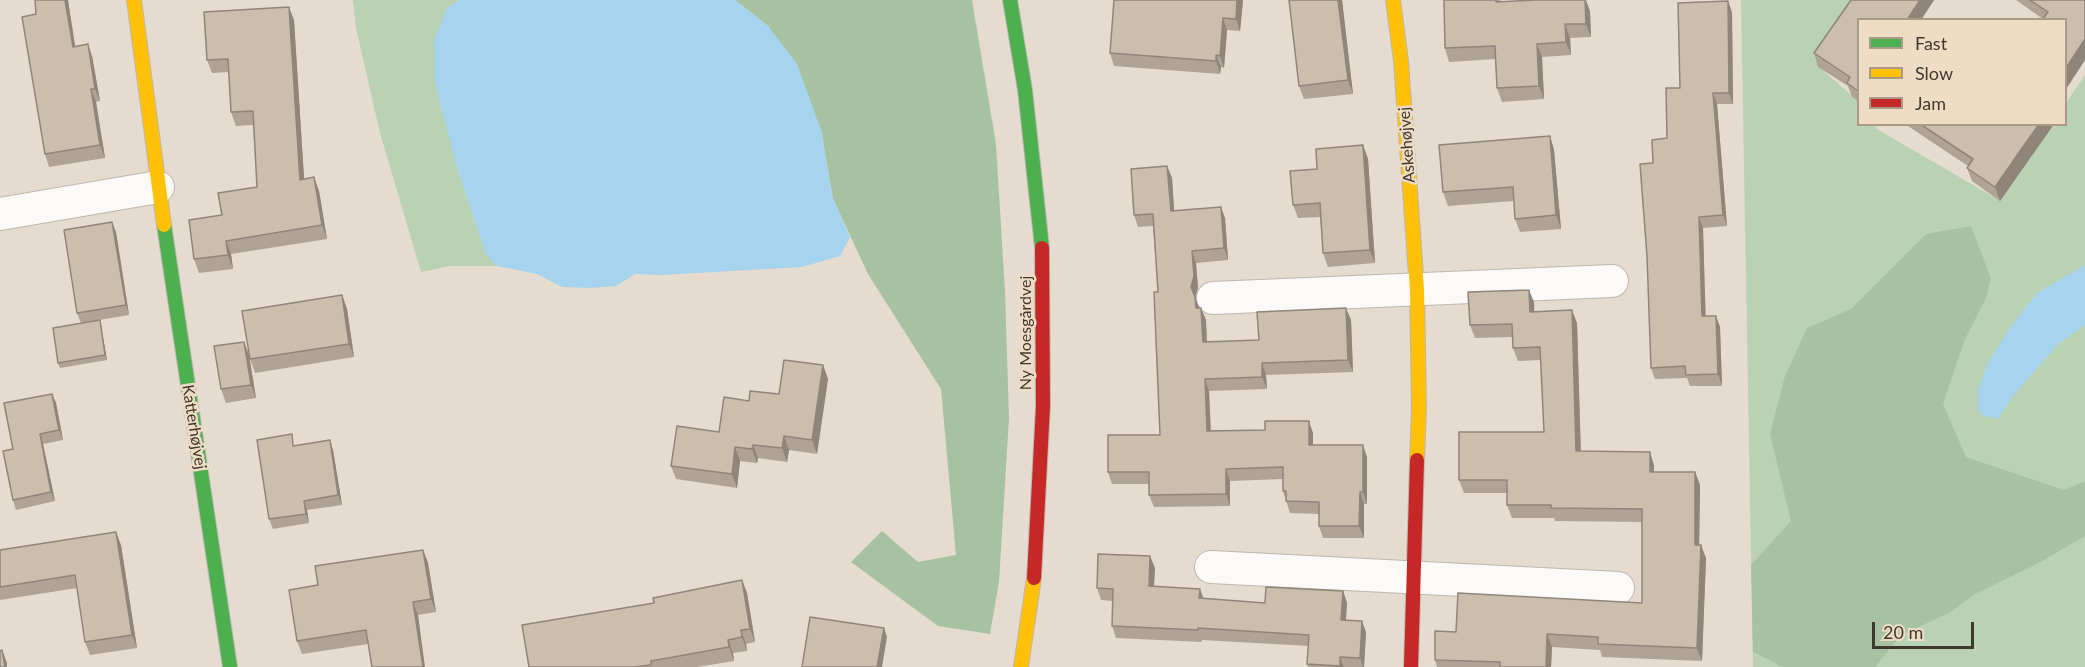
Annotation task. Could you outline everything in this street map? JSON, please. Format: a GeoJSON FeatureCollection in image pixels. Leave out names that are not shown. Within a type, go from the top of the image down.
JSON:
{"type":"FeatureCollection","features":[{"type":"Feature","properties":{"kind":"street","name":"Katterhøjvej"},"geometry":{"type":"LineString","coordinates":[[134,0],[158,187],[230,667]]}},
{"type":"Feature","properties":{"kind":"street","name":"Ny Moesgårdvej"},"geometry":{"type":"LineString","coordinates":[[1010,0],[1025,90],[1042,242],[1043,406],[1035,574],[1021,667]]}},
{"type":"Feature","properties":{"kind":"street","name":"Askehøjvej"},"geometry":{"type":"LineString","coordinates":[[1392,0],[1401,62],[1417,290],[1419,408],[1411,667]]}},
{"type":"Feature","properties":{"kind":"street"},"geometry":{"type":"LineString","coordinates":[[0,214],[158,187]]}},
{"type":"Feature","properties":{"kind":"street"},"geometry":{"type":"LineString","coordinates":[[1213,298],[1612,281]]}},
{"type":"Feature","properties":{"kind":"street"},"geometry":{"type":"LineString","coordinates":[[1211,567],[1618,588]]}},
{"type":"Feature","properties":{"kind":"green space"},"geometry":{"type":"Polygon","coordinates":[[[353,0],[459,0],[447,8],[458,171],[486,253],[497,266],[450,266],[421,272],[380,133],[356,28],[353,0]]]}},
{"type":"Feature","properties":{"kind":"green space"},"geometry":{"type":"Polygon","coordinates":[[[735,0],[972,0],[996,144],[1005,292],[1009,418],[999,582],[990,634],[938,626],[851,562],[882,531],[918,562],[956,555],[941,389],[868,274],[833,199],[821,130],[768,26],[735,0]]]}},
{"type":"Feature","properties":{"kind":"green space"},"geometry":{"type":"Polygon","coordinates":[[[1741,0],[1865,0],[1819,67],[1857,100],[1857,126],[1876,126],[1875,128],[1999,200],[2050,126],[2067,126],[2067,102],[2085,75],[2085,667],[1753,667],[1741,0]]]}},
{"type":"Feature","properties":{"kind":"green space"},"geometry":{"type":"Polygon","coordinates":[[[1971,226],[1991,279],[1986,298],[1965,339],[1943,404],[1966,457],[2064,490],[2085,481],[2085,536],[2035,565],[1975,594],[1949,613],[1901,635],[1875,667],[1783,667],[1753,652],[1751,565],[1791,521],[1770,434],[1785,376],[1807,328],[1851,309],[1926,234],[1971,226]]]}},
{"type":"Feature","properties":{"kind":"water"},"geometry":{"type":"Polygon","coordinates":[[[459,0],[735,0],[768,26],[797,64],[821,130],[833,199],[850,237],[840,256],[802,267],[661,275],[635,274],[616,286],[590,288],[562,287],[537,274],[497,266],[486,254],[458,171],[435,84],[434,40],[447,8],[459,0]]]}},
{"type":"Feature","properties":{"kind":"water"},"geometry":{"type":"Polygon","coordinates":[[[2085,265],[2085,325],[2057,345],[2012,397],[1998,419],[1982,415],[1978,409],[1978,391],[1987,365],[2009,329],[2037,293],[2085,265]]]}},
{"type":"Feature","properties":{"kind":"building"},"geometry":{"type":"Polygon","coordinates":[[[35,0],[65,0],[73,47],[88,44],[95,89],[91,89],[100,145],[45,154],[22,17],[36,14],[35,0]]]}},
{"type":"Feature","properties":{"kind":"building"},"geometry":{"type":"Polygon","coordinates":[[[1114,0],[1237,0],[1236,19],[1223,18],[1220,56],[1216,55],[1216,61],[1110,53],[1114,0]]]}},
{"type":"Feature","properties":{"kind":"building"},"geometry":{"type":"Polygon","coordinates":[[[1289,0],[1338,0],[1348,80],[1299,86],[1289,0]]]}},
{"type":"Feature","properties":{"kind":"building"},"geometry":{"type":"Polygon","coordinates":[[[1444,0],[1496,0],[1496,2],[1585,0],[1586,24],[1565,24],[1566,42],[1537,44],[1539,86],[1497,88],[1495,46],[1445,48],[1444,0]]]}},
{"type":"Feature","properties":{"kind":"building"},"geometry":{"type":"Polygon","coordinates":[[[1851,0],[1920,0],[1908,18],[1857,18],[1857,90],[1847,83],[1850,77],[1814,53],[1851,0]]]}},
{"type":"Feature","properties":{"kind":"building"},"geometry":{"type":"Polygon","coordinates":[[[2030,0],[2085,0],[2085,39],[2067,66],[2067,18],[2044,18],[2048,12],[2030,0]]]}},
{"type":"Feature","properties":{"kind":"building"},"geometry":{"type":"Polygon","coordinates":[[[1728,1],[1729,93],[1713,93],[1723,215],[1699,217],[1702,316],[1716,316],[1718,374],[1686,375],[1685,366],[1651,368],[1647,256],[1640,164],[1653,163],[1652,140],[1667,138],[1666,88],[1680,88],[1678,3],[1728,1]]]}},
{"type":"Feature","properties":{"kind":"building"},"geometry":{"type":"Polygon","coordinates":[[[289,7],[300,180],[314,177],[322,225],[226,241],[228,255],[194,259],[189,220],[222,215],[218,193],[257,187],[253,111],[231,112],[228,59],[207,60],[204,12],[289,7]]]}},
{"type":"Feature","properties":{"kind":"building"},"geometry":{"type":"Polygon","coordinates":[[[1923,126],[2038,126],[1995,187],[1967,168],[1973,159],[1923,126]]]}},
{"type":"Feature","properties":{"kind":"building"},"geometry":{"type":"Polygon","coordinates":[[[1550,136],[1556,215],[1515,219],[1513,187],[1443,192],[1439,145],[1550,136]]]}},
{"type":"Feature","properties":{"kind":"building"},"geometry":{"type":"Polygon","coordinates":[[[1363,145],[1370,250],[1323,253],[1320,203],[1293,205],[1290,171],[1317,169],[1316,149],[1363,145]]]}},
{"type":"Feature","properties":{"kind":"building"},"geometry":{"type":"Polygon","coordinates":[[[1167,166],[1171,211],[1221,207],[1224,248],[1192,251],[1194,276],[1191,287],[1196,308],[1201,308],[1203,342],[1259,340],[1257,312],[1346,308],[1348,360],[1262,363],[1262,377],[1205,379],[1207,431],[1265,430],[1265,421],[1309,421],[1309,445],[1363,445],[1363,492],[1360,492],[1359,526],[1319,526],[1319,502],[1286,501],[1286,491],[1283,491],[1283,467],[1226,469],[1226,494],[1149,495],[1149,472],[1108,472],[1108,435],[1160,435],[1154,292],[1158,292],[1153,214],[1134,215],[1131,169],[1167,166]]]}},
{"type":"Feature","properties":{"kind":"building"},"geometry":{"type":"Polygon","coordinates":[[[112,222],[126,305],[77,313],[64,230],[112,222]]]}},
{"type":"Feature","properties":{"kind":"building"},"geometry":{"type":"Polygon","coordinates":[[[1529,290],[1530,312],[1572,310],[1576,451],[1650,452],[1650,472],[1695,472],[1695,545],[1701,545],[1697,648],[1598,644],[1598,637],[1547,634],[1546,667],[1500,667],[1500,662],[1435,660],[1435,631],[1456,632],[1458,593],[1642,603],[1642,509],[1507,505],[1507,480],[1459,480],[1459,432],[1544,432],[1540,347],[1513,348],[1512,324],[1470,325],[1468,292],[1529,290]]]}},
{"type":"Feature","properties":{"kind":"building"},"geometry":{"type":"Polygon","coordinates":[[[342,295],[349,344],[250,359],[242,311],[342,295]]]}},
{"type":"Feature","properties":{"kind":"building"},"geometry":{"type":"Polygon","coordinates":[[[100,320],[105,355],[58,363],[53,328],[100,320]]]}},
{"type":"Feature","properties":{"kind":"building"},"geometry":{"type":"Polygon","coordinates":[[[244,342],[251,385],[221,389],[214,346],[244,342]]]}},
{"type":"Feature","properties":{"kind":"building"},"geometry":{"type":"Polygon","coordinates":[[[784,360],[823,365],[812,440],[784,436],[782,448],[753,445],[752,449],[735,447],[732,474],[671,466],[677,426],[719,432],[724,397],[749,401],[750,391],[779,394],[784,360]]]}},
{"type":"Feature","properties":{"kind":"building"},"geometry":{"type":"Polygon","coordinates":[[[52,394],[59,430],[40,434],[51,492],[13,500],[3,451],[13,449],[4,403],[52,394]]]}},
{"type":"Feature","properties":{"kind":"building"},"geometry":{"type":"Polygon","coordinates":[[[292,434],[293,446],[330,440],[338,495],[304,501],[306,514],[269,519],[257,440],[292,434]]]}},
{"type":"Feature","properties":{"kind":"building"},"geometry":{"type":"Polygon","coordinates":[[[116,532],[132,635],[85,642],[75,575],[0,587],[0,550],[116,532]]]}},
{"type":"Feature","properties":{"kind":"building"},"geometry":{"type":"Polygon","coordinates":[[[423,550],[431,599],[413,602],[423,667],[372,667],[366,630],[297,641],[289,590],[318,585],[315,566],[423,550]]]}},
{"type":"Feature","properties":{"kind":"building"},"geometry":{"type":"Polygon","coordinates":[[[1098,554],[1150,556],[1149,586],[1200,589],[1199,598],[1265,603],[1266,587],[1343,591],[1341,620],[1362,621],[1360,658],[1340,657],[1340,666],[1307,664],[1309,635],[1198,628],[1198,630],[1112,626],[1113,589],[1097,588],[1098,554]]]}},
{"type":"Feature","properties":{"kind":"building"},"geometry":{"type":"Polygon","coordinates":[[[742,580],[750,629],[741,630],[742,637],[728,640],[729,647],[651,661],[651,665],[634,667],[529,667],[522,625],[654,603],[653,598],[742,580]]]}},
{"type":"Feature","properties":{"kind":"building"},"geometry":{"type":"Polygon","coordinates":[[[810,617],[884,628],[877,667],[802,667],[810,617]]]}},
{"type":"Feature","properties":{"kind":"building"},"geometry":{"type":"Polygon","coordinates":[[[2,650],[5,667],[0,667],[0,651],[2,650]]]}},
{"type":"Feature","properties":{"kind":"traffic: fast"},"geometry":{"type":"LineString","coordinates":[[1010,0],[1025,90],[1042,248]]}},
{"type":"Feature","properties":{"kind":"traffic: fast"},"geometry":{"type":"LineString","coordinates":[[164,225],[230,667]]}},
{"type":"Feature","properties":{"kind":"traffic: slow"},"geometry":{"type":"LineString","coordinates":[[134,0],[164,225]]}},
{"type":"Feature","properties":{"kind":"traffic: slow"},"geometry":{"type":"LineString","coordinates":[[1393,0],[1401,61],[1417,290],[1419,408],[1417,460]]}},
{"type":"Feature","properties":{"kind":"traffic: slow"},"geometry":{"type":"LineString","coordinates":[[1021,667],[1034,578]]}},
{"type":"Feature","properties":{"kind":"traffic: jam"},"geometry":{"type":"LineString","coordinates":[[1034,578],[1043,406],[1042,248]]}},
{"type":"Feature","properties":{"kind":"traffic: jam"},"geometry":{"type":"LineString","coordinates":[[1411,667],[1417,460]]}}]}
